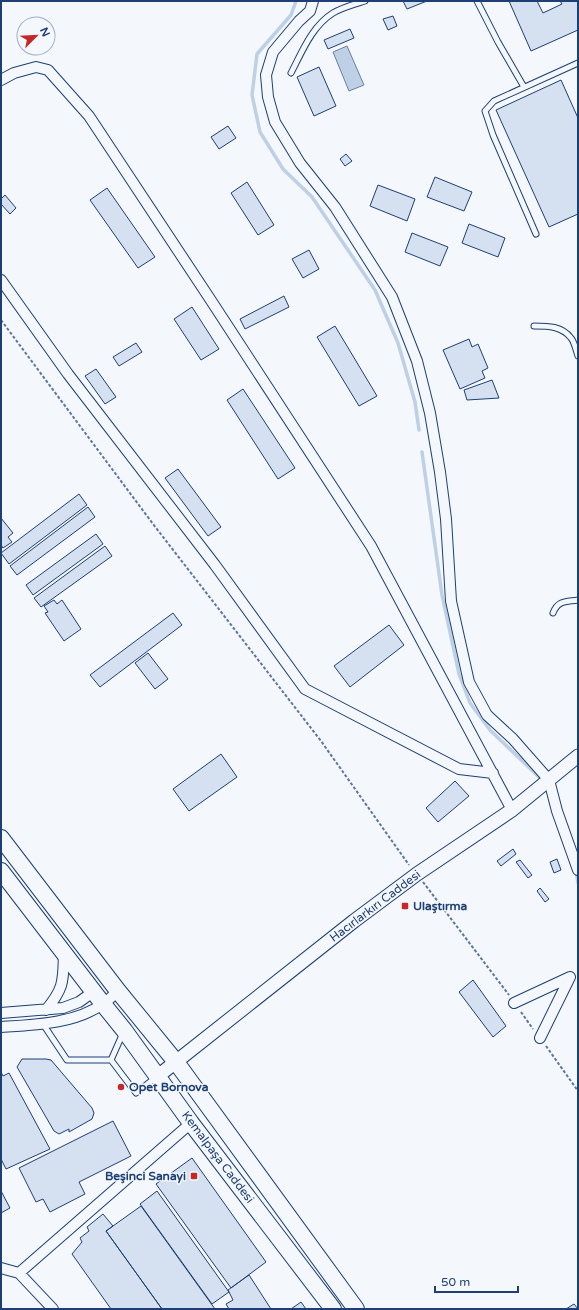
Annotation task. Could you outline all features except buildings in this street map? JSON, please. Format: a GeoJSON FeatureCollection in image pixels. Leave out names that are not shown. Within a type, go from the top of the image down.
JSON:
{"type":"FeatureCollection","features":[{"type":"Feature","properties":{"kind":"main road"},"geometry":{"type":"LineString","coordinates":[[1,838],[114,986],[98,998]]}},
{"type":"Feature","properties":{"kind":"main road","name":"Kemalpaşa Caddesi"},"geometry":{"type":"LineString","coordinates":[[1,871],[124,1030],[191,1123],[333,1309]]}},
{"type":"Feature","properties":{"kind":"main road","name":"Kemalpaşa Caddesi"},"geometry":{"type":"LineString","coordinates":[[114,986],[176,1062],[356,1309]]}},
{"type":"Feature","properties":{"kind":"street"},"geometry":{"type":"LineString","coordinates":[[313,1],[310,11],[299,21],[273,52],[266,75],[268,96],[275,122],[300,163],[336,207],[392,297],[417,360],[430,413],[446,519],[451,601],[469,682],[487,715],[514,739],[549,780],[557,811],[578,870]]}},
{"type":"Feature","properties":{"kind":"street"},"geometry":{"type":"LineString","coordinates":[[1,80],[14,73],[36,67],[48,70],[89,116],[371,546],[512,810]]}},
{"type":"Feature","properties":{"kind":"street"},"geometry":{"type":"LineString","coordinates":[[1,280],[68,374],[215,565],[305,689],[459,769],[493,773]]}},
{"type":"Feature","properties":{"kind":"street","name":"Hacırlarkırı Caddesi"},"geometry":{"type":"LineString","coordinates":[[158,1076],[354,921],[417,874],[512,810],[578,756]]}},
{"type":"Feature","properties":{"kind":"street"},"geometry":{"type":"LineString","coordinates":[[46,1010],[57,997],[61,986],[64,952]]}},
{"type":"Feature","properties":{"kind":"street"},"geometry":{"type":"LineString","coordinates":[[514,1003],[574,975]]}},
{"type":"Feature","properties":{"kind":"street"},"geometry":{"type":"LineString","coordinates":[[540,1038],[574,975]]}},
{"type":"Feature","properties":{"kind":"street"},"geometry":{"type":"LineString","coordinates":[[1,1013],[63,1008],[79,1002],[98,998]]}},
{"type":"Feature","properties":{"kind":"street"},"geometry":{"type":"LineString","coordinates":[[1,1027],[42,1024],[68,1019],[98,998]]}},
{"type":"Feature","properties":{"kind":"street"},"geometry":{"type":"LineString","coordinates":[[19,1273],[191,1123]]}},
{"type":"Feature","properties":{"kind":"street"},"geometry":{"type":"LineString","coordinates":[[1,1268],[19,1273],[53,1309]]}},
{"type":"Feature","properties":{"kind":"lane"},"geometry":{"type":"LineString","coordinates":[[291,73],[307,41],[320,23],[334,13],[366,1]]}},
{"type":"Feature","properties":{"kind":"lane"},"geometry":{"type":"LineString","coordinates":[[477,1],[498,42],[524,87]]}},
{"type":"Feature","properties":{"kind":"lane"},"geometry":{"type":"LineString","coordinates":[[536,234],[493,135],[485,111],[494,101],[578,62]]}},
{"type":"Feature","properties":{"kind":"lane"},"geometry":{"type":"LineString","coordinates":[[534,326],[550,326],[559,328],[572,339],[578,356]]}},
{"type":"Feature","properties":{"kind":"lane"},"geometry":{"type":"LineString","coordinates":[[553,613],[556,605],[578,600]]}},
{"type":"Feature","properties":{"kind":"lane"},"geometry":{"type":"LineString","coordinates":[[42,1024],[67,1060],[111,1060]]}},
{"type":"Feature","properties":{"kind":"lane"},"geometry":{"type":"LineString","coordinates":[[111,1060],[124,1030]]}},
{"type":"Feature","properties":{"kind":"lane"},"geometry":{"type":"LineString","coordinates":[[111,1060],[136,1092],[158,1076]]}},
{"type":"Feature","properties":{"kind":"path"},"geometry":{"type":"LineString","coordinates":[[1,320],[153,524],[321,741],[402,856],[514,1003],[578,1091]]}},
{"type":"Feature","properties":{"kind":"water"},"geometry":{"type":"Polygon","coordinates":[[[347,46],[364,85],[349,91],[333,52],[347,46]]]}},
{"type":"Feature","properties":{"kind":"waterway"},"geometry":{"type":"LineString","coordinates":[[296,1],[291,15],[257,54],[252,95],[260,132],[283,169],[312,197],[375,290],[398,343],[415,402],[419,430]]}},
{"type":"Feature","properties":{"kind":"waterway"},"geometry":{"type":"LineString","coordinates":[[422,452],[442,595],[459,674],[470,703],[490,730],[541,779]]}},
{"type":"Feature","properties":{"kind":"waterway"},"geometry":{"type":"LineString","coordinates":[[576,870],[578,883]]}},
{"type":"Feature","properties":{"kind":"place","name":"Ulaştırma"},"geometry":{"type":"Point","coordinates":[405,906]}},
{"type":"Feature","properties":{"kind":"place","name":"Opet Bornova"},"geometry":{"type":"Point","coordinates":[121,1087]}},
{"type":"Feature","properties":{"kind":"place","name":"Beşinci Sanayi"},"geometry":{"type":"Point","coordinates":[194,1176]}}]}
